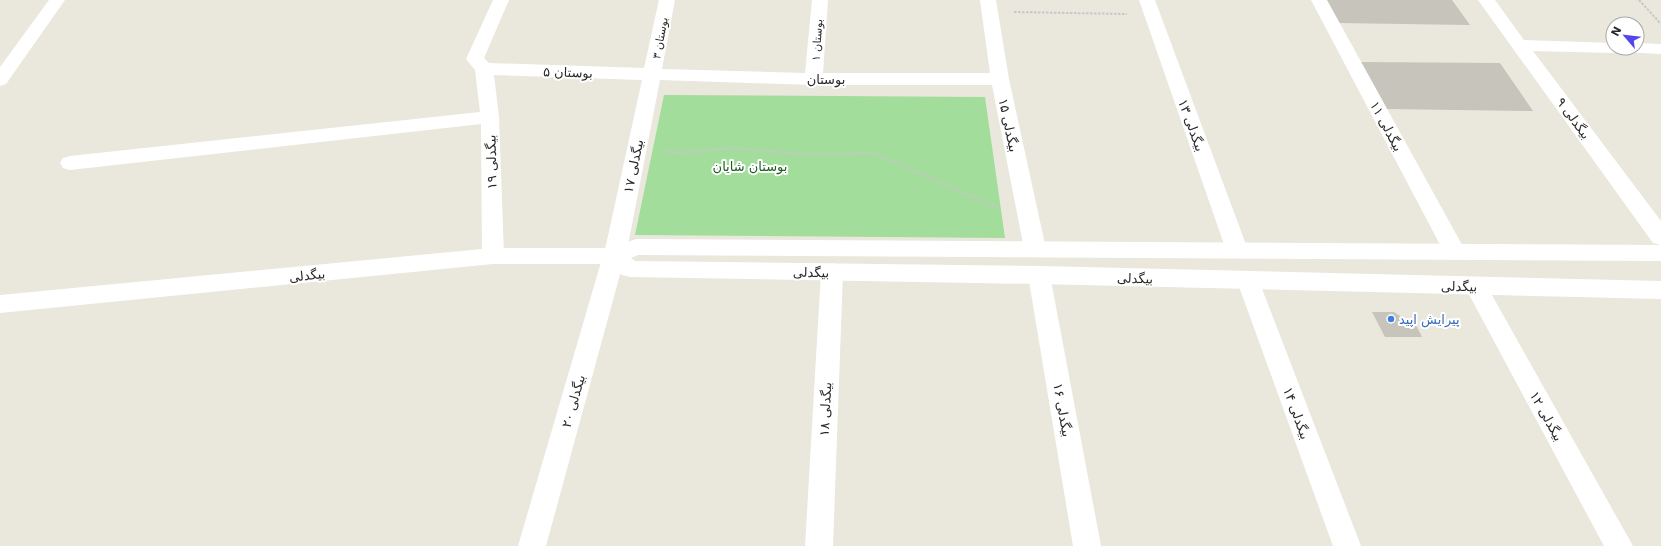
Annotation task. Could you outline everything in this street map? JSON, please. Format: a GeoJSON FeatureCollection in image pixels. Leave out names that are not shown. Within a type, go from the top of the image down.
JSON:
{"type":"FeatureCollection","features":[{"type":"Feature","properties":{"kind":"street"},"geometry":{"type":"LineString","coordinates":[[0,80],[56,0]]}},
{"type":"Feature","properties":{"kind":"street","name":"بیگدلی ۱۹"},"geometry":{"type":"LineString","coordinates":[[493,256],[490,118],[484,69],[475,59],[501,0]]}},
{"type":"Feature","properties":{"kind":"street","name":"بوستان ۳"},"geometry":{"type":"LineString","coordinates":[[652,75],[667,0]]}},
{"type":"Feature","properties":{"kind":"street","name":"بوستان ۱"},"geometry":{"type":"LineString","coordinates":[[814,79],[820,0]]}},
{"type":"Feature","properties":{"kind":"street","name":"بیگدلی ۱۱"},"geometry":{"type":"LineString","coordinates":[[1319,0],[1476,287]]}},
{"type":"Feature","properties":{"kind":"street","name":"بیگدلی ۹"},"geometry":{"type":"LineString","coordinates":[[1486,0],[1661,237]]}},
{"type":"Feature","properties":{"kind":"street","name":"بیگدلی ۱۵"},"geometry":{"type":"LineString","coordinates":[[989,6],[1000,79],[1035,249]]}},
{"type":"Feature","properties":{"kind":"street","name":"بیگدلی ۱۳"},"geometry":{"type":"LineString","coordinates":[[1150,7],[1248,281]]}},
{"type":"Feature","properties":{"kind":"street"},"geometry":{"type":"LineString","coordinates":[[1520,45],[1605,48]]}},
{"type":"Feature","properties":{"kind":"street"},"geometry":{"type":"LineString","coordinates":[[1645,48],[1661,49]]}},
{"type":"Feature","properties":{"kind":"street","name":"بوستان ۵"},"geometry":{"type":"LineString","coordinates":[[484,69],[652,75]]}},
{"type":"Feature","properties":{"kind":"street","name":"بوستان"},"geometry":{"type":"LineString","coordinates":[[652,75],[814,79],[1000,79]]}},
{"type":"Feature","properties":{"kind":"street","name":"بیگدلی ۱۷"},"geometry":{"type":"LineString","coordinates":[[614,256],[652,75]]}},
{"type":"Feature","properties":{"kind":"street"},"geometry":{"type":"LineString","coordinates":[[70,163],[490,118]]}},
{"type":"Feature","properties":{"kind":"street","name":"بیگدلی"},"geometry":{"type":"LineString","coordinates":[[0,304],[493,256],[614,256],[636,247],[1661,253]]}},
{"type":"Feature","properties":{"kind":"street","name":"بیگدلی ۱۶"},"geometry":{"type":"LineString","coordinates":[[1035,249],[1087,546]]}},
{"type":"Feature","properties":{"kind":"street","name":"بیگدلی"},"geometry":{"type":"LineString","coordinates":[[614,256],[630,269],[1039,275],[1476,287],[1661,290]]}},
{"type":"Feature","properties":{"kind":"street","name":"بیگدلی ۲۰"},"geometry":{"type":"LineString","coordinates":[[532,546],[614,256]]}},
{"type":"Feature","properties":{"kind":"street","name":"بیگدلی ۱۸"},"geometry":{"type":"LineString","coordinates":[[819,546],[832,272]]}},
{"type":"Feature","properties":{"kind":"street","name":"بیگدلی ۱۴"},"geometry":{"type":"LineString","coordinates":[[1248,281],[1346,546]]}},
{"type":"Feature","properties":{"kind":"street","name":"بیگدلی ۱۲"},"geometry":{"type":"LineString","coordinates":[[1476,287],[1619,546]]}},
{"type":"Feature","properties":{"kind":"path"},"geometry":{"type":"LineString","coordinates":[[1639,0],[1661,24]]}},
{"type":"Feature","properties":{"kind":"path"},"geometry":{"type":"LineString","coordinates":[[989,6],[1150,7]]}},
{"type":"Feature","properties":{"kind":"path"},"geometry":{"type":"LineString","coordinates":[[638,146],[676,153],[733,148],[804,154],[873,153],[1029,221]]}},
{"type":"Feature","properties":{"kind":"green space","name":"بوستان شایان"},"geometry":{"type":"Polygon","coordinates":[[[664,95],[985,97],[1005,238],[635,235],[664,95]]]}},
{"type":"Feature","properties":{"kind":"building"},"geometry":{"type":"Polygon","coordinates":[[[1324,0],[1452,0],[1470,25],[1337,23],[1324,0]]]}},
{"type":"Feature","properties":{"kind":"building"},"geometry":{"type":"Polygon","coordinates":[[[1361,62],[1500,63],[1533,111],[1387,109],[1361,62]]]}},
{"type":"Feature","properties":{"kind":"building","name":"پیرایش اپید"},"geometry":{"type":"Polygon","coordinates":[[[1372,312],[1394,312],[1417,327],[1422,337],[1385,337],[1372,312]]]}},
{"type":"Feature","properties":{"kind":"place","name":"پیرایش اپید"},"geometry":{"type":"Point","coordinates":[1391,319]}}]}
